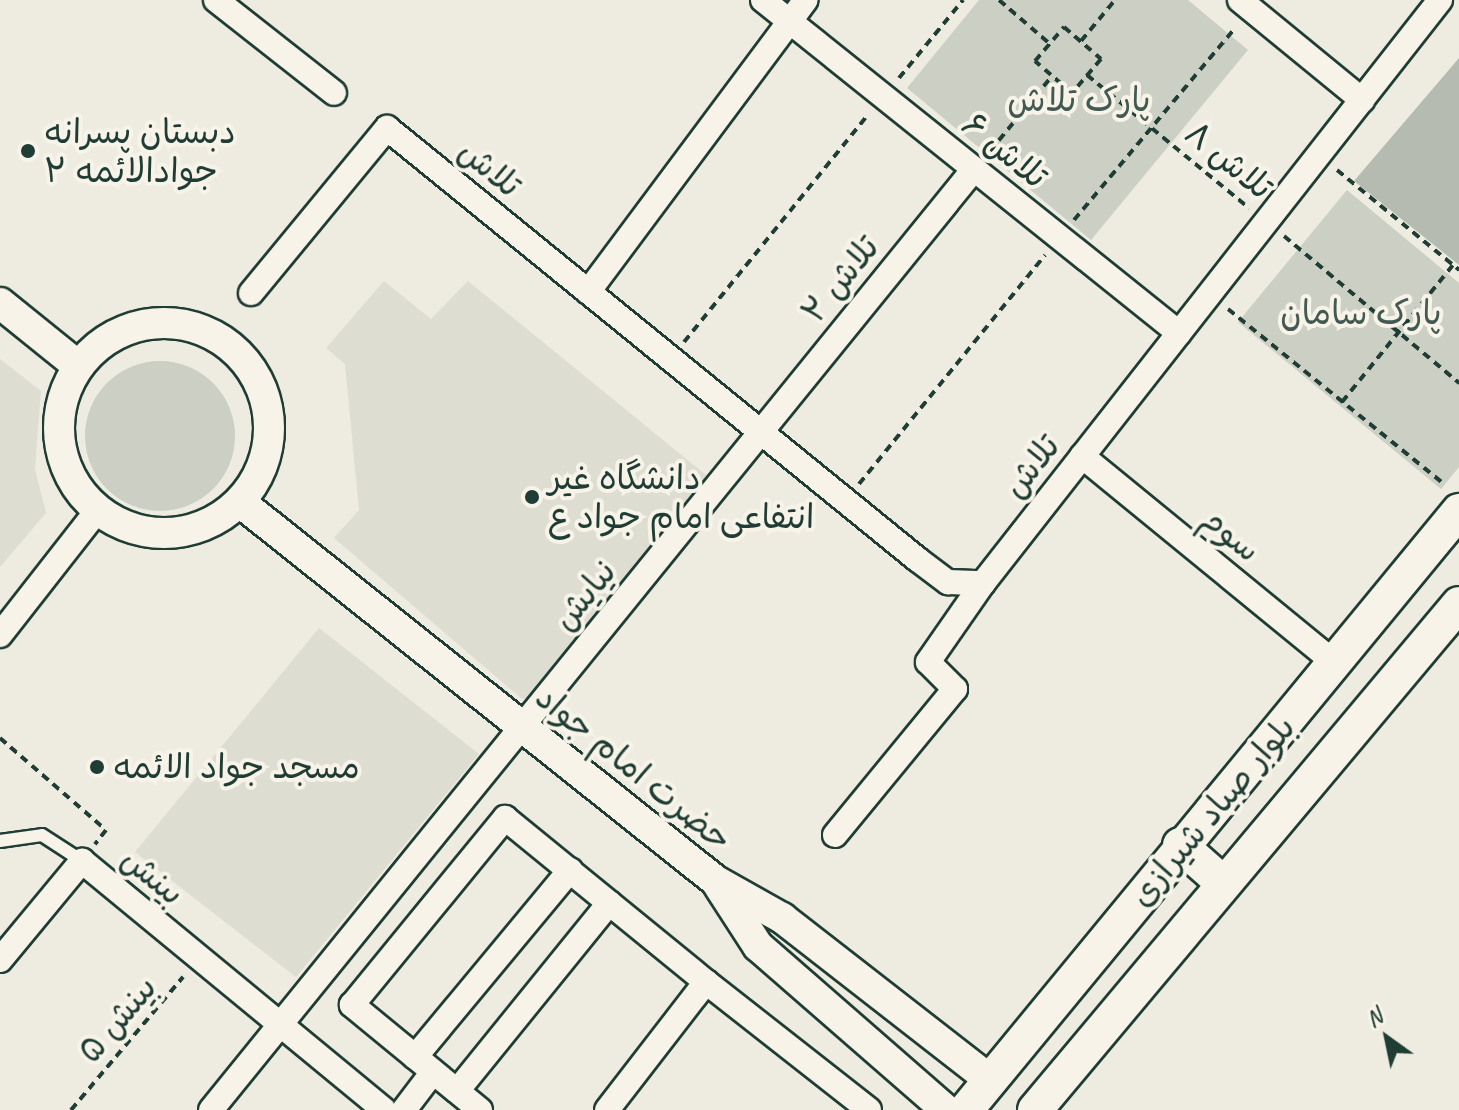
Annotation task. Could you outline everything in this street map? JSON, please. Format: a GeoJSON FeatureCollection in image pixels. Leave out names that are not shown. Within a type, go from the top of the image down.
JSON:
{"type":"FeatureCollection","features":[{"type":"Feature","properties":{"kind":"main road","name":"بلوار صیاد شیرازی"},"geometry":{"type":"LineString","coordinates":[[966,1110],[1180,845],[1337,665],[1453,499]]}},
{"type":"Feature","properties":{"kind":"main road","name":"بلوار صیاد شیرازی"},"geometry":{"type":"LineString","coordinates":[[1035,1110],[1459,604]]}},
{"type":"Feature","properties":{"kind":"main road"},"geometry":{"type":"LineString","coordinates":[[1180,845],[1223,883]]}},
{"type":"Feature","properties":{"kind":"street","name":"تلاش ۶"},"geometry":{"type":"LineString","coordinates":[[763,0],[1179,333]]}},
{"type":"Feature","properties":{"kind":"street"},"geometry":{"type":"LineString","coordinates":[[588,292],[806,0]]}},
{"type":"Feature","properties":{"kind":"street"},"geometry":{"type":"LineString","coordinates":[[1240,0],[1362,100]]}},
{"type":"Feature","properties":{"kind":"street","name":"تلاش"},"geometry":{"type":"LineString","coordinates":[[251,293],[387,128],[948,582],[983,583],[1440,0]]}},
{"type":"Feature","properties":{"kind":"street"},"geometry":{"type":"LineString","coordinates":[[225,3],[334,93]]}},
{"type":"Feature","properties":{"kind":"street","name":"تلاش ۲"},"geometry":{"type":"LineString","coordinates":[[759,431],[974,169]]}},
{"type":"Feature","properties":{"kind":"street"},"geometry":{"type":"LineString","coordinates":[[0,303],[78,366]]}},
{"type":"Feature","properties":{"kind":"street"},"geometry":{"type":"LineString","coordinates":[[159,323],[190,326],[244,358],[261,384],[268,446],[240,502],[215,521],[154,534],[97,511],[62,458],[63,394],[78,366],[100,344],[159,323]]}},
{"type":"Feature","properties":{"kind":"street","name":"نیایش"},"geometry":{"type":"LineString","coordinates":[[522,726],[759,431]]}},
{"type":"Feature","properties":{"kind":"street","name":"سوم"},"geometry":{"type":"LineString","coordinates":[[1082,456],[1337,665]]}},
{"type":"Feature","properties":{"kind":"street","name":"حضرت امام جواد"},"geometry":{"type":"LineString","coordinates":[[240,502],[716,881],[782,918],[990,1080]]}},
{"type":"Feature","properties":{"kind":"street"},"geometry":{"type":"LineString","coordinates":[[0,635],[97,511]]}},
{"type":"Feature","properties":{"kind":"street"},"geometry":{"type":"LineString","coordinates":[[835,835],[955,689],[928,662],[983,583]]}},
{"type":"Feature","properties":{"kind":"street"},"geometry":{"type":"LineString","coordinates":[[211,1110],[522,726]]}},
{"type":"Feature","properties":{"kind":"street"},"geometry":{"type":"LineString","coordinates":[[480,1110],[352,1005],[505,818],[869,1110]]}},
{"type":"Feature","properties":{"kind":"street","name":"بینش"},"geometry":{"type":"LineString","coordinates":[[0,960],[82,861],[384,1110]]}},
{"type":"Feature","properties":{"kind":"street"},"geometry":{"type":"LineString","coordinates":[[404,1110],[424,1064],[570,870]]}},
{"type":"Feature","properties":{"kind":"street"},"geometry":{"type":"LineString","coordinates":[[716,881],[758,946],[946,1110]]}},
{"type":"Feature","properties":{"kind":"street"},"geometry":{"type":"LineString","coordinates":[[457,1091],[609,903]]}},
{"type":"Feature","properties":{"kind":"street"},"geometry":{"type":"LineString","coordinates":[[607,1110],[706,982]]}},
{"type":"Feature","properties":{"kind":"lane"},"geometry":{"type":"LineString","coordinates":[[0,841],[42,835],[82,861]]}},
{"type":"Feature","properties":{"kind":"path"},"geometry":{"type":"LineString","coordinates":[[670,359],[963,0]]}},
{"type":"Feature","properties":{"kind":"path"},"geometry":{"type":"LineString","coordinates":[[999,0],[1050,44]]}},
{"type":"Feature","properties":{"kind":"path"},"geometry":{"type":"LineString","coordinates":[[1081,41],[1115,0]]}},
{"type":"Feature","properties":{"kind":"path"},"geometry":{"type":"LineString","coordinates":[[1064,27],[1101,59],[1072,93],[1035,61],[1050,44],[1064,27]]}},
{"type":"Feature","properties":{"kind":"path","name":"تلاش ۸"},"geometry":{"type":"LineString","coordinates":[[1087,75],[1459,383]]}},
{"type":"Feature","properties":{"kind":"path"},"geometry":{"type":"LineString","coordinates":[[974,169],[1052,76]]}},
{"type":"Feature","properties":{"kind":"path"},"geometry":{"type":"LineString","coordinates":[[1319,155],[1459,270]]}},
{"type":"Feature","properties":{"kind":"path"},"geometry":{"type":"LineString","coordinates":[[1342,402],[1453,265]]}},
{"type":"Feature","properties":{"kind":"path"},"geometry":{"type":"LineString","coordinates":[[1210,294],[1342,402],[1453,499]]}},
{"type":"Feature","properties":{"kind":"path"},"geometry":{"type":"LineString","coordinates":[[0,738],[106,830],[82,861]]}},
{"type":"Feature","properties":{"kind":"path","name":"بینش ۵"},"geometry":{"type":"LineString","coordinates":[[71,1110],[200,958]]}},
{"type":"Feature","properties":{"kind":"shaded area","name":"دانشگاه غیر انتفاعی امام جواد ع"},"geometry":{"type":"Polygon","coordinates":[[[384,281],[431,319],[468,281],[717,484],[539,696],[522,699],[334,538],[359,510],[345,364],[326,348],[384,281]]]}},
{"type":"Feature","properties":{"kind":"shaded area"},"geometry":{"type":"Polygon","coordinates":[[[0,359],[41,391],[35,469],[46,513],[0,567],[0,359]]]}},
{"type":"Feature","properties":{"kind":"shaded area"},"geometry":{"type":"Polygon","coordinates":[[[319,628],[479,754],[296,977],[135,852],[319,628]]]}},
{"type":"Feature","properties":{"kind":"green space","name":"پارک تلاش"},"geometry":{"type":"Polygon","coordinates":[[[979,0],[1188,0],[1248,50],[1091,240],[907,88],[979,0]]]}},
{"type":"Feature","properties":{"kind":"green space","name":"پارک سامان"},"geometry":{"type":"Polygon","coordinates":[[[1347,190],[1459,283],[1459,467],[1441,489],[1238,322],[1347,190]]]}},
{"type":"Feature","properties":{"kind":"green space"},"geometry":{"type":"Polygon","coordinates":[[[160,361],[189,366],[213,383],[230,407],[235,436],[230,465],[213,489],[189,506],[160,511],[131,506],[107,489],[90,465],[85,436],[90,407],[107,383],[131,366],[160,361]]]}},
{"type":"Feature","properties":{"kind":"building"},"geometry":{"type":"Polygon","coordinates":[[[1459,58],[1459,265],[1354,181],[1459,58]]]}},
{"type":"Feature","properties":{"kind":"place","name":"دبستان پسرانه جوادالائمه ۲"},"geometry":{"type":"Point","coordinates":[28,151]}},
{"type":"Feature","properties":{"kind":"place","name":"دانشگاه غیر انتفاعی امام جواد ع"},"geometry":{"type":"Point","coordinates":[532,497]}},
{"type":"Feature","properties":{"kind":"place","name":"مسجد جواد الائمه"},"geometry":{"type":"Point","coordinates":[97,767]}}]}
